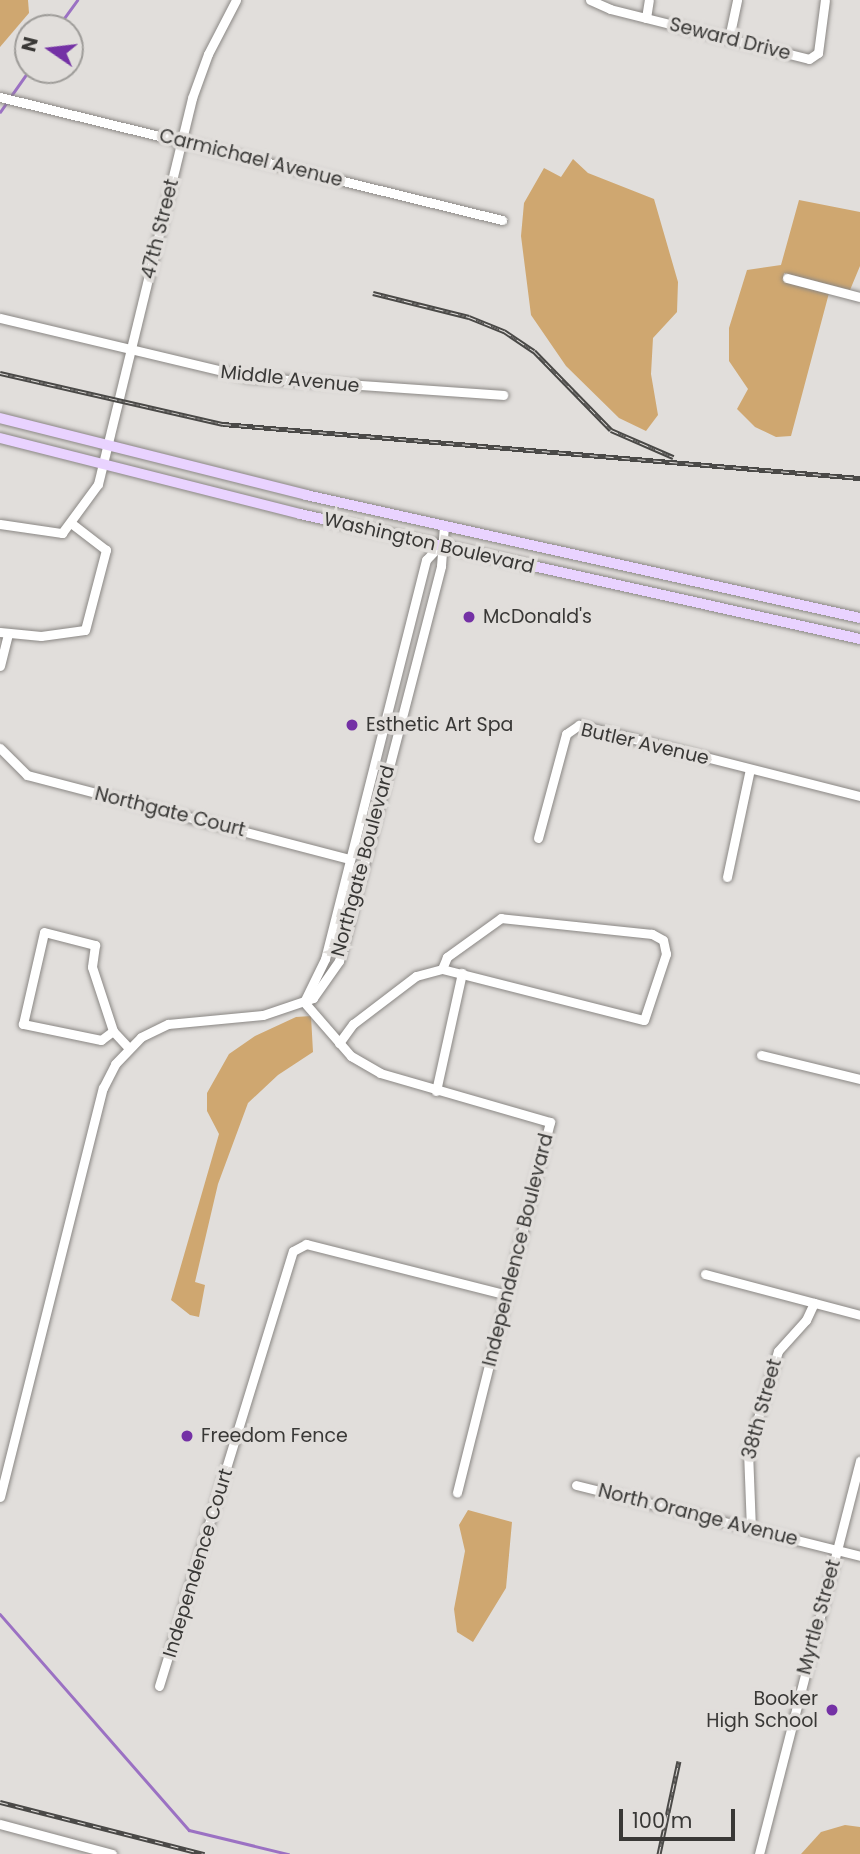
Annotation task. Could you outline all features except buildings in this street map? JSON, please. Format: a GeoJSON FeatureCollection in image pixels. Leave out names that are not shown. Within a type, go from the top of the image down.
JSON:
{"type":"FeatureCollection","features":[{"type":"Feature","properties":{"kind":"main road","name":"Washington Boulevard"},"geometry":{"type":"LineString","coordinates":[[0,419],[444,525],[860,618]]}},
{"type":"Feature","properties":{"kind":"main road","name":"Washington Boulevard"},"geometry":{"type":"LineString","coordinates":[[0,438],[439,546],[860,639]]}},
{"type":"Feature","properties":{"kind":"street","name":"47th Street"},"geometry":{"type":"LineString","coordinates":[[71,523],[98,484],[201,69],[236,0]]}},
{"type":"Feature","properties":{"kind":"street","name":"Seward Drive"},"geometry":{"type":"LineString","coordinates":[[590,0],[646,18],[813,58],[825,0]]}},
{"type":"Feature","properties":{"kind":"street"},"geometry":{"type":"LineString","coordinates":[[646,18],[649,0]]}},
{"type":"Feature","properties":{"kind":"street"},"geometry":{"type":"LineString","coordinates":[[729,38],[737,0]]}},
{"type":"Feature","properties":{"kind":"street","name":"Carmichael Avenue"},"geometry":{"type":"LineString","coordinates":[[0,97],[502,220]]}},
{"type":"Feature","properties":{"kind":"street"},"geometry":{"type":"LineString","coordinates":[[787,278],[860,297]]}},
{"type":"Feature","properties":{"kind":"street","name":"Middle Avenue"},"geometry":{"type":"LineString","coordinates":[[0,318],[247,377],[503,395]]}},
{"type":"Feature","properties":{"kind":"street"},"geometry":{"type":"LineString","coordinates":[[0,524],[57,534],[71,523],[106,550],[88,625],[41,636],[4,633],[0,666]]}},
{"type":"Feature","properties":{"kind":"street","name":"Northgate Boulevard"},"geometry":{"type":"LineString","coordinates":[[0,1497],[103,1088],[129,1048],[145,1035],[176,1022],[263,1015],[304,1002],[324,988],[339,961],[441,566],[439,546],[444,525]]}},
{"type":"Feature","properties":{"kind":"street","name":"Northgate Boulevard"},"geometry":{"type":"LineString","coordinates":[[304,1002],[325,959],[426,560],[439,546]]}},
{"type":"Feature","properties":{"kind":"street","name":"Butler Avenue"},"geometry":{"type":"LineString","coordinates":[[538,838],[566,734],[574,726],[860,796]]}},
{"type":"Feature","properties":{"kind":"street","name":"Northgate Court"},"geometry":{"type":"LineString","coordinates":[[0,748],[27,775],[350,859]]}},
{"type":"Feature","properties":{"kind":"street"},"geometry":{"type":"LineString","coordinates":[[727,877],[750,769]]}},
{"type":"Feature","properties":{"kind":"street"},"geometry":{"type":"LineString","coordinates":[[339,1043],[353,1024],[416,976],[442,970],[644,1020],[666,954],[663,940],[652,934],[501,918],[447,957],[442,970]]}},
{"type":"Feature","properties":{"kind":"street"},"geometry":{"type":"LineString","coordinates":[[113,1031],[96,1041],[23,1024],[44,932],[95,945],[92,967],[113,1031],[129,1048]]}},
{"type":"Feature","properties":{"kind":"street"},"geometry":{"type":"LineString","coordinates":[[436,1091],[462,973]]}},
{"type":"Feature","properties":{"kind":"street","name":"Independence Boulevard"},"geometry":{"type":"LineString","coordinates":[[304,1002],[339,1043],[380,1073],[550,1122],[457,1493]]}},
{"type":"Feature","properties":{"kind":"street"},"geometry":{"type":"LineString","coordinates":[[761,1055],[860,1079]]}},
{"type":"Feature","properties":{"kind":"street","name":"Independence Court"},"geometry":{"type":"LineString","coordinates":[[159,1686],[293,1251],[306,1244],[507,1295]]}},
{"type":"Feature","properties":{"kind":"street"},"geometry":{"type":"LineString","coordinates":[[705,1273],[860,1315]]}},
{"type":"Feature","properties":{"kind":"street","name":"38th Street"},"geometry":{"type":"LineString","coordinates":[[751,1529],[748,1451],[778,1351],[807,1320],[814,1303]]}},
{"type":"Feature","properties":{"kind":"street","name":"Myrtle Street"},"geometry":{"type":"LineString","coordinates":[[759,1854],[860,1461]]}},
{"type":"Feature","properties":{"kind":"street","name":"North Orange Avenue"},"geometry":{"type":"LineString","coordinates":[[576,1485],[860,1556]]}},
{"type":"Feature","properties":{"kind":"street"},"geometry":{"type":"LineString","coordinates":[[0,1824],[93,1852],[112,1854]]}},
{"type":"Feature","properties":{"kind":"shaded area"},"geometry":{"type":"Polygon","coordinates":[[[0,0],[28,0],[29,13],[14,14],[14,31],[0,47],[0,0]]]}},
{"type":"Feature","properties":{"kind":"shaded area"},"geometry":{"type":"Polygon","coordinates":[[[573,159],[588,173],[654,199],[678,282],[677,312],[653,338],[651,374],[658,415],[646,431],[619,418],[566,366],[531,315],[521,236],[524,203],[544,168],[561,177],[573,159]]]}},
{"type":"Feature","properties":{"kind":"shaded area"},"geometry":{"type":"Polygon","coordinates":[[[799,200],[860,212],[860,266],[850,290],[784,273],[783,281],[829,293],[791,436],[776,437],[755,427],[737,409],[748,389],[729,361],[729,328],[747,270],[781,265],[799,200]]]}},
{"type":"Feature","properties":{"kind":"shaded area"},"geometry":{"type":"Polygon","coordinates":[[[311,1016],[313,1052],[278,1075],[248,1103],[218,1184],[195,1282],[205,1285],[199,1317],[190,1315],[171,1300],[219,1134],[207,1111],[207,1093],[229,1054],[255,1036],[296,1017],[311,1016]]]}},
{"type":"Feature","properties":{"kind":"shaded area"},"geometry":{"type":"Polygon","coordinates":[[[468,1510],[512,1522],[506,1588],[473,1642],[457,1632],[454,1609],[465,1551],[459,1525],[468,1510]]]}},
{"type":"Feature","properties":{"kind":"shaded area"},"geometry":{"type":"Polygon","coordinates":[[[845,1825],[860,1827],[860,1854],[801,1854],[821,1832],[845,1825]]]}},
{"type":"Feature","properties":{"kind":"waterway"},"geometry":{"type":"LineString","coordinates":[[67,14],[77,0]]}},
{"type":"Feature","properties":{"kind":"waterway"},"geometry":{"type":"LineString","coordinates":[[11,96],[19,84]]}},
{"type":"Feature","properties":{"kind":"waterway"},"geometry":{"type":"LineString","coordinates":[[0,112],[7,102]]}},
{"type":"Feature","properties":{"kind":"waterway"},"geometry":{"type":"LineString","coordinates":[[0,1614],[189,1830],[288,1854]]}},
{"type":"Feature","properties":{"kind":"railway"},"geometry":{"type":"LineString","coordinates":[[373,293],[469,317],[504,331],[534,351],[611,430],[673,457]]}},
{"type":"Feature","properties":{"kind":"railway"},"geometry":{"type":"LineString","coordinates":[[0,373],[223,424],[860,478]]}},
{"type":"Feature","properties":{"kind":"railway"},"geometry":{"type":"LineString","coordinates":[[659,1854],[679,1761]]}},
{"type":"Feature","properties":{"kind":"railway"},"geometry":{"type":"LineString","coordinates":[[0,1802],[204,1854]]}},
{"type":"Feature","properties":{"kind":"place","name":"McDonald's"},"geometry":{"type":"Point","coordinates":[469,617]}},
{"type":"Feature","properties":{"kind":"place","name":"Esthetic Art Spa"},"geometry":{"type":"Point","coordinates":[352,725]}},
{"type":"Feature","properties":{"kind":"place","name":"Freedom Fence"},"geometry":{"type":"Point","coordinates":[187,1436]}},
{"type":"Feature","properties":{"kind":"place","name":"Booker High School"},"geometry":{"type":"Point","coordinates":[832,1710]}}]}
